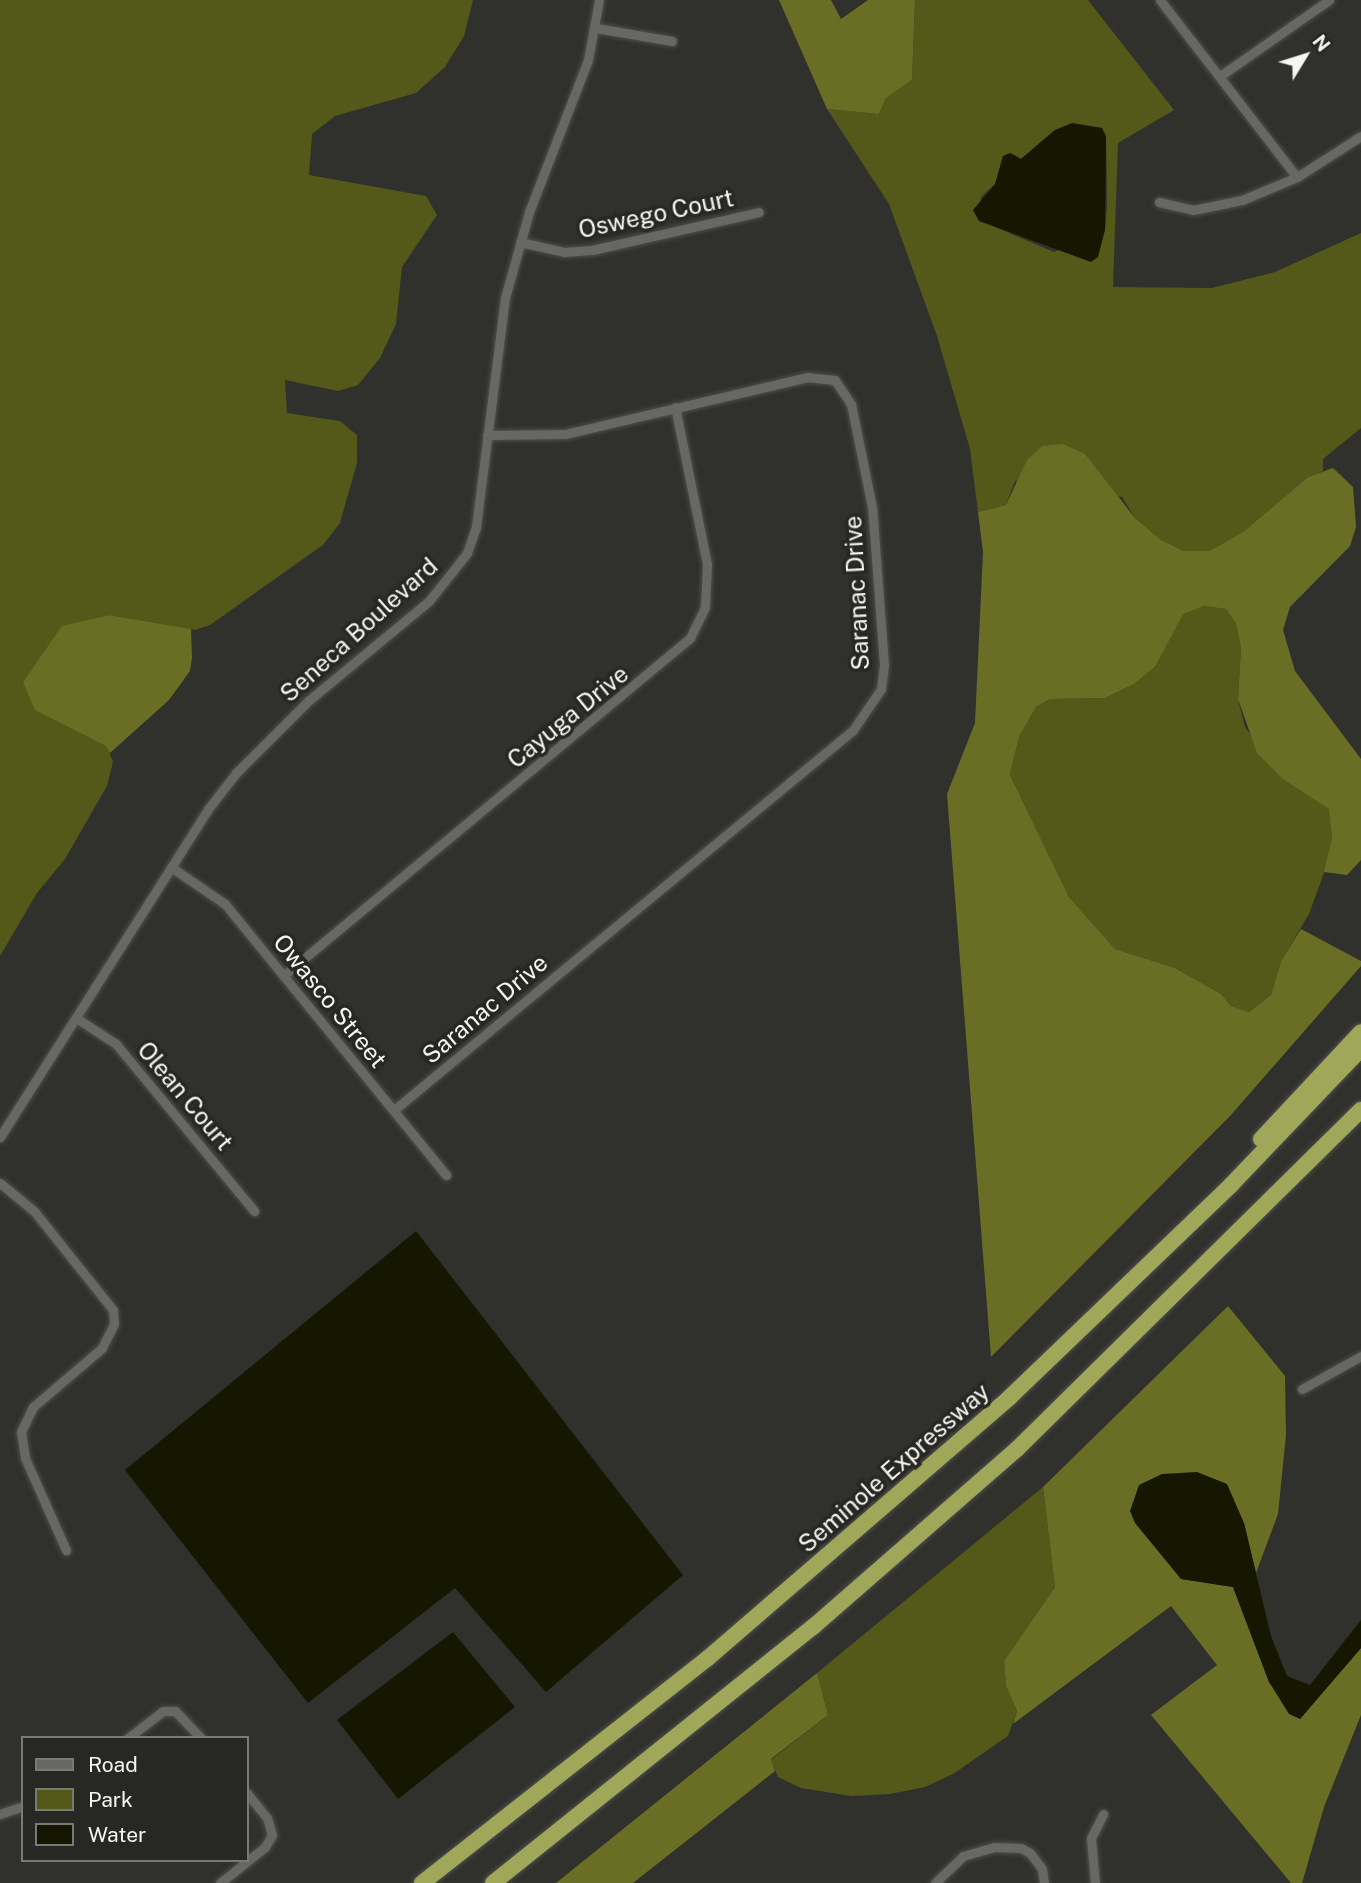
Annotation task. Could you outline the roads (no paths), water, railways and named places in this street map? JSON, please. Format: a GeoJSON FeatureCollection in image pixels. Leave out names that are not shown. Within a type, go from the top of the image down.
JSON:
{"type":"FeatureCollection","features":[{"type":"Feature","properties":{"kind":"highway"},"geometry":{"type":"LineString","coordinates":[[1203,1212],[1223,1179],[1361,1032]]}},
{"type":"Feature","properties":{"kind":"highway","name":"Seminole Expressway"},"geometry":{"type":"LineString","coordinates":[[422,1883],[708,1658],[1010,1397],[1203,1212],[1361,1049]]}},
{"type":"Feature","properties":{"kind":"highway"},"geometry":{"type":"LineString","coordinates":[[493,1883],[813,1627],[1017,1449],[1062,1408],[1361,1110]]}},
{"type":"Feature","properties":{"kind":"street","name":"Seneca Boulevard"},"geometry":{"type":"LineString","coordinates":[[0,1136],[208,808],[271,735],[429,601],[453,574],[476,527],[506,298],[520,242],[596,28],[599,0]]}},
{"type":"Feature","properties":{"kind":"street"},"geometry":{"type":"LineString","coordinates":[[1160,0],[1297,177]]}},
{"type":"Feature","properties":{"kind":"street"},"geometry":{"type":"LineString","coordinates":[[1220,76],[1329,0]]}},
{"type":"Feature","properties":{"kind":"street"},"geometry":{"type":"LineString","coordinates":[[596,28],[672,41]]}},
{"type":"Feature","properties":{"kind":"street"},"geometry":{"type":"LineString","coordinates":[[1159,202],[1193,210],[1242,200],[1297,177],[1361,136]]}},
{"type":"Feature","properties":{"kind":"street","name":"Oswego Court"},"geometry":{"type":"LineString","coordinates":[[520,242],[564,252],[592,250],[759,212]]}},
{"type":"Feature","properties":{"kind":"street","name":"Saranac Drive"},"geometry":{"type":"LineString","coordinates":[[394,1110],[853,730],[881,688],[884,665],[872,507],[856,425],[844,389],[835,380],[808,377],[565,434],[487,435]]}},
{"type":"Feature","properties":{"kind":"street","name":"Cayuga Drive"},"geometry":{"type":"LineString","coordinates":[[284,975],[690,638],[705,607],[707,564],[675,407]]}},
{"type":"Feature","properties":{"kind":"street","name":"Owasco Street"},"geometry":{"type":"LineString","coordinates":[[171,867],[225,904],[446,1174]]}},
{"type":"Feature","properties":{"kind":"street","name":"Olean Court"},"geometry":{"type":"LineString","coordinates":[[76,1017],[123,1052],[254,1211]]}},
{"type":"Feature","properties":{"kind":"street"},"geometry":{"type":"LineString","coordinates":[[0,1183],[34,1211],[113,1310],[114,1324],[102,1348],[33,1407],[21,1432],[25,1458],[66,1550]]}},
{"type":"Feature","properties":{"kind":"street"},"geometry":{"type":"LineString","coordinates":[[1302,1388],[1361,1356]]}},
{"type":"Feature","properties":{"kind":"street"},"geometry":{"type":"LineString","coordinates":[[131,1736],[163,1712],[175,1711],[199,1736]]}},
{"type":"Feature","properties":{"kind":"street"},"geometry":{"type":"LineString","coordinates":[[248,1794],[267,1818],[272,1835],[265,1847],[248,1861]]}},
{"type":"Feature","properties":{"kind":"street"},"geometry":{"type":"LineString","coordinates":[[0,1814],[21,1807]]}},
{"type":"Feature","properties":{"kind":"street"},"geometry":{"type":"LineString","coordinates":[[1095,1883],[1091,1838],[1103,1814]]}},
{"type":"Feature","properties":{"kind":"street"},"geometry":{"type":"LineString","coordinates":[[935,1883],[964,1856],[994,1847],[1021,1848],[1030,1853],[1042,1869],[1044,1883]]}},
{"type":"Feature","properties":{"kind":"street"},"geometry":{"type":"LineString","coordinates":[[220,1883],[246,1862]]}},
{"type":"Feature","properties":{"kind":"water"},"geometry":{"type":"Polygon","coordinates":[[[1072,123],[1102,128],[1106,136],[1105,230],[1098,257],[1091,262],[979,221],[973,210],[995,184],[1003,156],[1010,153],[1021,159],[1055,130],[1072,123]]]}},
{"type":"Feature","properties":{"kind":"water"},"geometry":{"type":"Polygon","coordinates":[[[416,1231],[683,1575],[546,1692],[455,1588],[308,1703],[125,1470],[416,1231]]]}},
{"type":"Feature","properties":{"kind":"water"},"geometry":{"type":"Polygon","coordinates":[[[1197,1472],[1227,1484],[1244,1523],[1271,1636],[1287,1676],[1310,1685],[1361,1620],[1361,1648],[1300,1719],[1289,1714],[1269,1682],[1233,1587],[1181,1579],[1135,1523],[1130,1511],[1139,1485],[1162,1474],[1197,1472]]]}},
{"type":"Feature","properties":{"kind":"water"},"geometry":{"type":"Polygon","coordinates":[[[453,1632],[515,1707],[398,1799],[337,1720],[453,1632]]]}}]}
